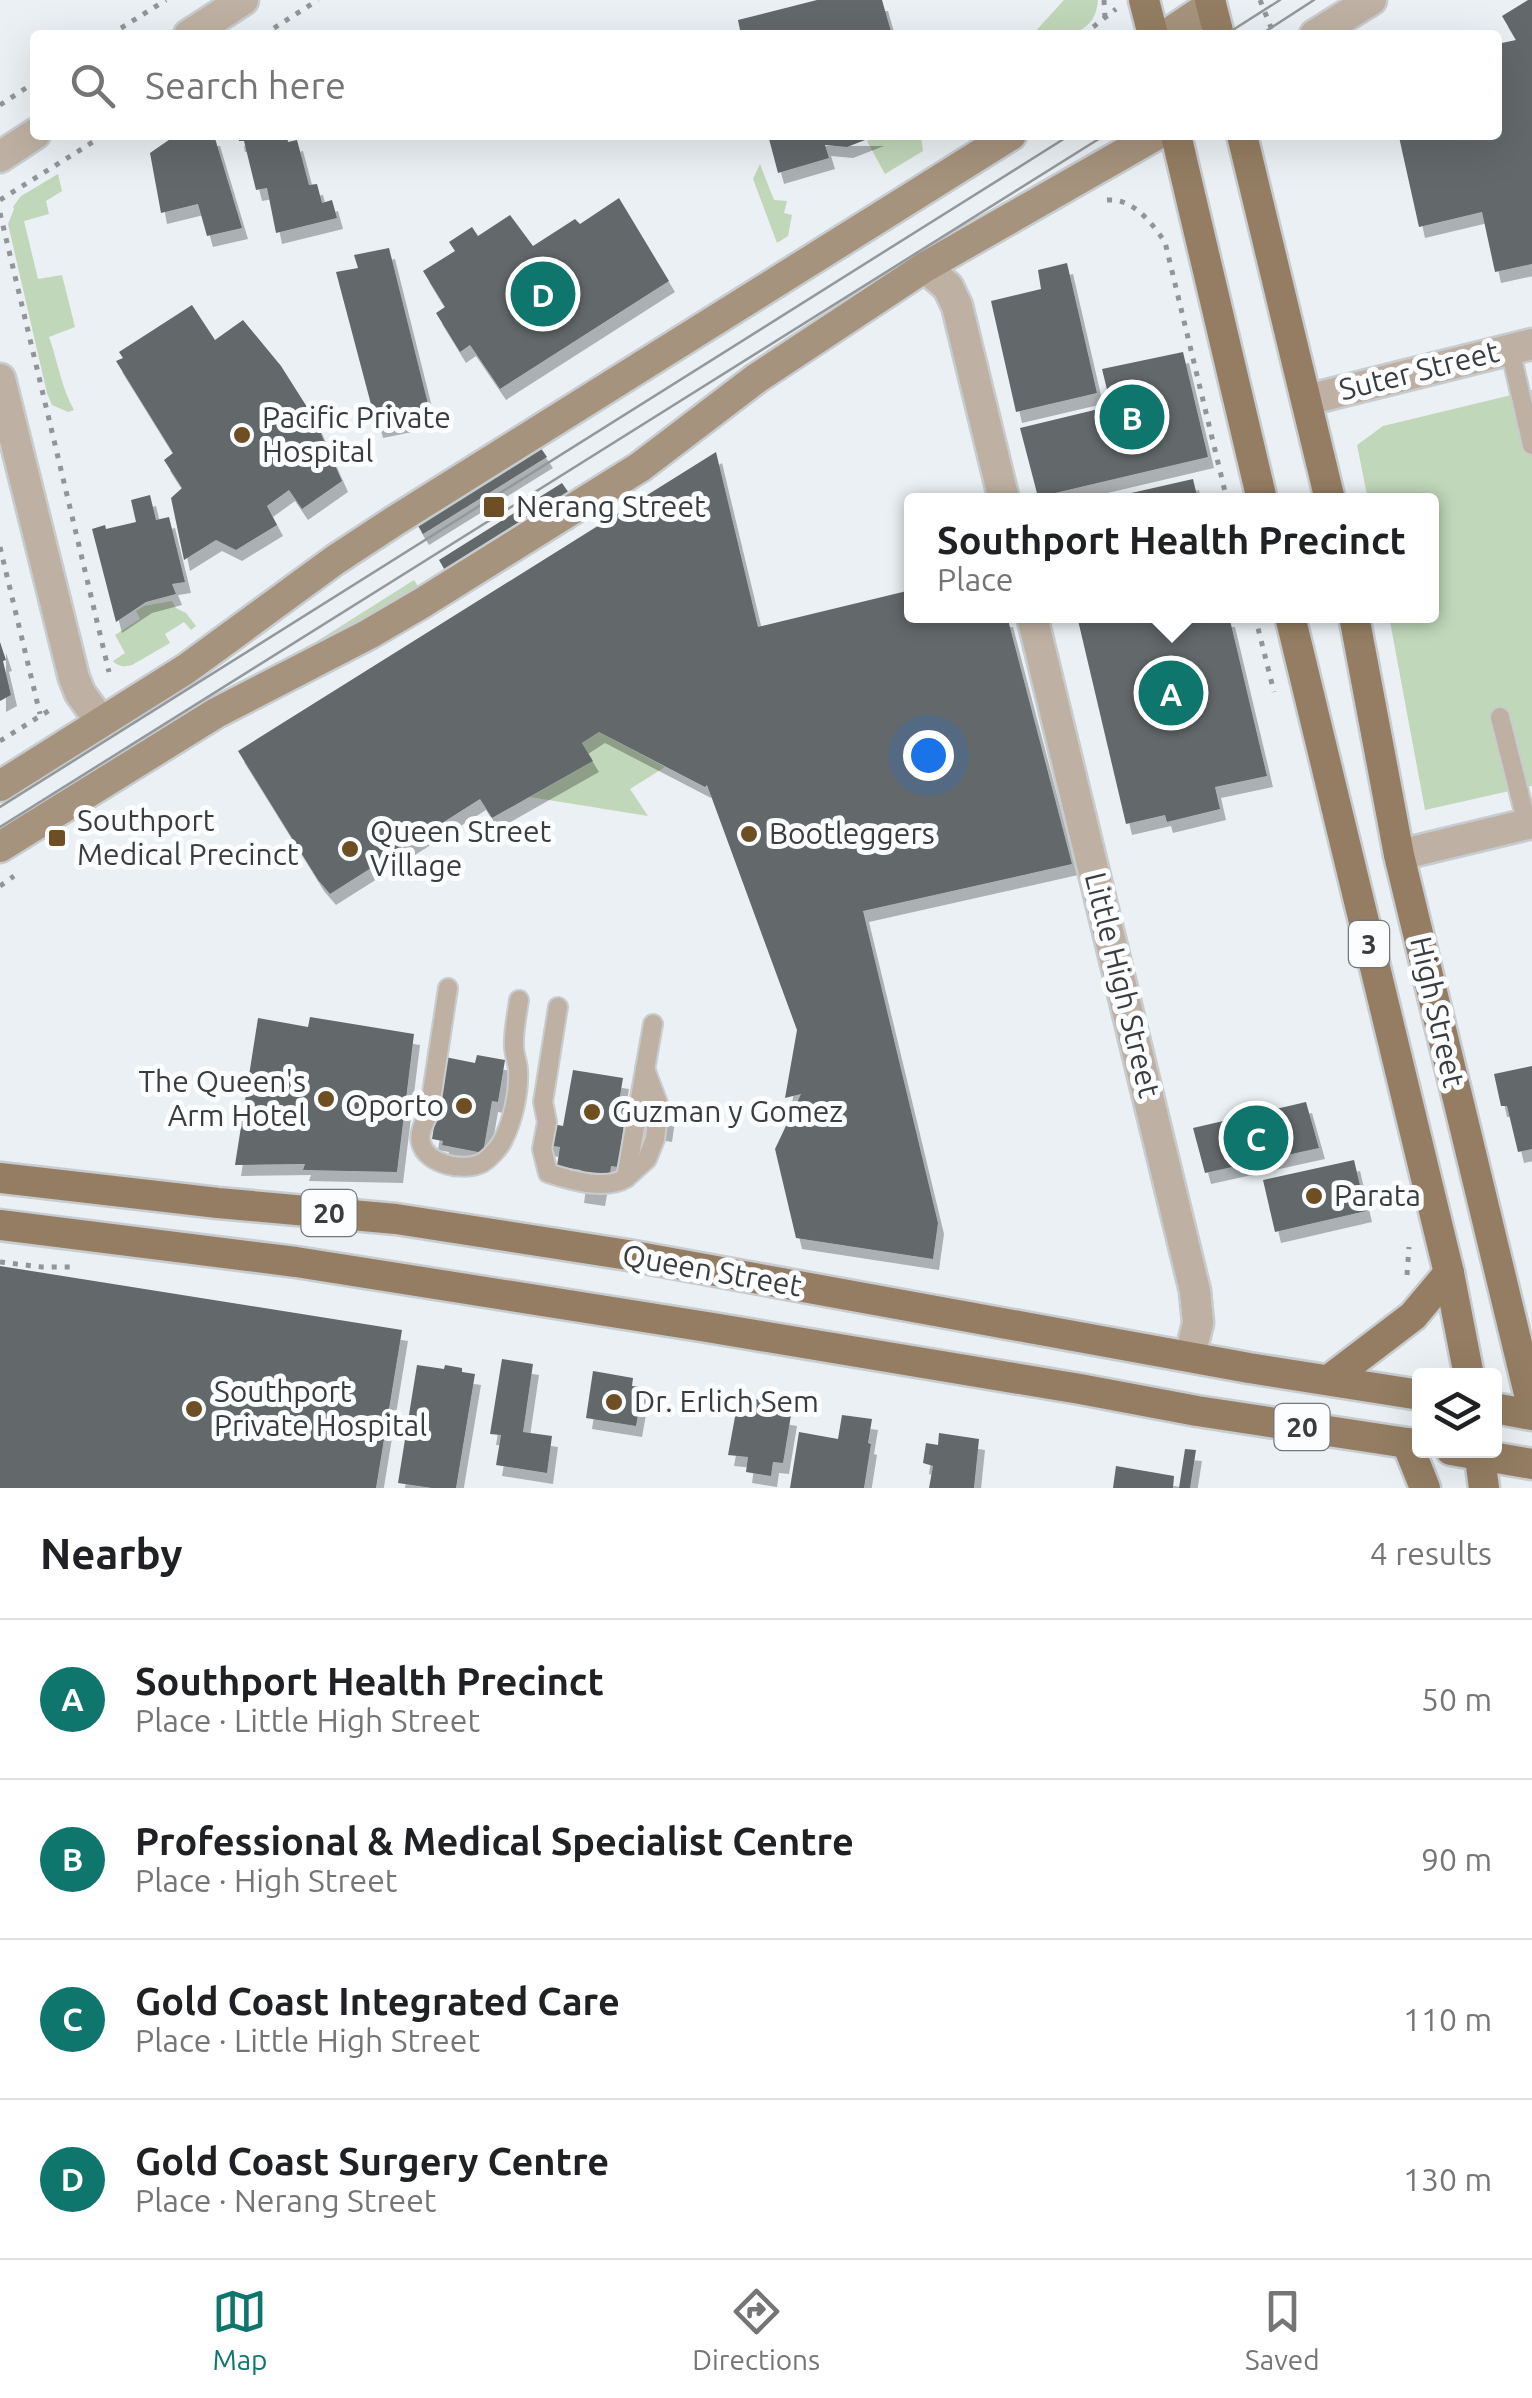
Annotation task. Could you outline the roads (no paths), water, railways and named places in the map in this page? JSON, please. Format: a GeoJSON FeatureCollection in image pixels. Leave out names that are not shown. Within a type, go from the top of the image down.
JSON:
{"type":"FeatureCollection","features":[{"type":"Feature","properties":{"kind":"main road"},"geometry":{"type":"LineString","coordinates":[[1131,4],[1149,30]]}},
{"type":"Feature","properties":{"kind":"main road"},"geometry":{"type":"LineString","coordinates":[[1176,30],[1215,10]]}},
{"type":"Feature","properties":{"kind":"main road"},"geometry":{"type":"LineString","coordinates":[[0,786],[186,669],[396,520],[1003,140]]}},
{"type":"Feature","properties":{"kind":"main road"},"geometry":{"type":"LineString","coordinates":[[0,848],[216,713],[409,610],[640,467],[757,378],[925,267],[1147,140]]}},
{"type":"Feature","properties":{"kind":"main road"},"geometry":{"type":"LineString","coordinates":[[1177,140],[1260,493]]}},
{"type":"Feature","properties":{"kind":"main road"},"geometry":{"type":"LineString","coordinates":[[1243,140],[1328,493]]}},
{"type":"Feature","properties":{"kind":"main road","name":"High Street"},"geometry":{"type":"LineString","coordinates":[[1292,623],[1467,1368]]}},
{"type":"Feature","properties":{"kind":"main road","name":"High Street"},"geometry":{"type":"LineString","coordinates":[[1355,623],[1399,854],[1532,1406]]}},
{"type":"Feature","properties":{"kind":"main road","name":"Queen Street"},"geometry":{"type":"LineString","coordinates":[[0,1178],[415,1222],[628,1255],[1412,1394]]}},
{"type":"Feature","properties":{"kind":"main road","name":"Queen Street"},"geometry":{"type":"LineString","coordinates":[[0,1225],[296,1262],[1412,1444]]}},
{"type":"Feature","properties":{"kind":"main road"},"geometry":{"type":"LineString","coordinates":[[1329,1380],[1413,1316],[1448,1274]]}},
{"type":"Feature","properties":{"kind":"main road"},"geometry":{"type":"LineString","coordinates":[[1502,1283],[1532,1304]]}},
{"type":"Feature","properties":{"kind":"main road"},"geometry":{"type":"LineString","coordinates":[[1502,1409],[1532,1415]]}},
{"type":"Feature","properties":{"kind":"main road"},"geometry":{"type":"LineString","coordinates":[[1417,1458],[1426,1488]]}},
{"type":"Feature","properties":{"kind":"main road"},"geometry":{"type":"LineString","coordinates":[[1472,1458],[1484,1488]]}},
{"type":"Feature","properties":{"kind":"main road"},"geometry":{"type":"LineString","coordinates":[[1501,1458],[1532,1464]]}},
{"type":"Feature","properties":{"kind":"street"},"geometry":{"type":"LineString","coordinates":[[197,30],[243,0]]}},
{"type":"Feature","properties":{"kind":"street"},"geometry":{"type":"LineString","coordinates":[[1323,30],[1371,0]]}},
{"type":"Feature","properties":{"kind":"street"},"geometry":{"type":"LineString","coordinates":[[0,157],[30,137]]}},
{"type":"Feature","properties":{"kind":"street"},"geometry":{"type":"LineString","coordinates":[[925,267],[948,287],[957,306],[1002,493]]}},
{"type":"Feature","properties":{"kind":"street","name":"Suter Street"},"geometry":{"type":"LineString","coordinates":[[1307,400],[1521,346]]}},
{"type":"Feature","properties":{"kind":"street"},"geometry":{"type":"LineString","coordinates":[[0,379],[74,678],[102,722]]}},
{"type":"Feature","properties":{"kind":"street","name":"Little High Street"},"geometry":{"type":"LineString","coordinates":[[1034,623],[1195,1291],[1198,1323],[1190,1356]]}},
{"type":"Feature","properties":{"kind":"street"},"geometry":{"type":"LineString","coordinates":[[1399,854],[1529,823]]}},
{"type":"Feature","properties":{"kind":"lane"},"geometry":{"type":"LineString","coordinates":[[1521,346],[1532,445]]}},
{"type":"Feature","properties":{"kind":"lane"},"geometry":{"type":"LineString","coordinates":[[1500,717],[1529,823]]}},
{"type":"Feature","properties":{"kind":"lane"},"geometry":{"type":"LineString","coordinates":[[448,988],[421,1142],[428,1154],[450,1165],[468,1168],[483,1162],[502,1141],[516,1090],[514,1044],[519,1000]]}},
{"type":"Feature","properties":{"kind":"lane"},"geometry":{"type":"LineString","coordinates":[[558,1007],[543,1102],[546,1122],[542,1150],[548,1172],[561,1177],[607,1184],[626,1178],[652,1024]]}},
{"type":"Feature","properties":{"kind":"tram line"},"geometry":{"type":"LineString","coordinates":[[1233,30],[1280,0]]}},
{"type":"Feature","properties":{"kind":"tram line"},"geometry":{"type":"LineString","coordinates":[[1268,30],[1314,0]]}},
{"type":"Feature","properties":{"kind":"tram line"},"geometry":{"type":"LineString","coordinates":[[0,807],[1062,140]]}},
{"type":"Feature","properties":{"kind":"tram line"},"geometry":{"type":"LineString","coordinates":[[0,827],[1097,140]]}},
{"type":"Feature","properties":{"kind":"place","name":"Gold Coast Surgery Centre"},"geometry":{"type":"Point","coordinates":[543,294]}},
{"type":"Feature","properties":{"kind":"place","name":"Professional & Medical Specialist Centre"},"geometry":{"type":"Point","coordinates":[1132,417]}},
{"type":"Feature","properties":{"kind":"place","name":"Pacific Private Hospital"},"geometry":{"type":"Point","coordinates":[242,435]}},
{"type":"Feature","properties":{"kind":"place","name":"Nerang Street"},"geometry":{"type":"Point","coordinates":[494,507]}},
{"type":"Feature","properties":{"kind":"place","name":"Southport Health Precinct"},"geometry":{"type":"Point","coordinates":[1171,693]}},
{"type":"Feature","properties":{"kind":"place","name":"Bootleggers"},"geometry":{"type":"Point","coordinates":[749,834]}},
{"type":"Feature","properties":{"kind":"place","name":"Southport Medical Precinct"},"geometry":{"type":"Point","coordinates":[57,838]}},
{"type":"Feature","properties":{"kind":"place","name":"Queen Street Village"},"geometry":{"type":"Point","coordinates":[350,849]}},
{"type":"Feature","properties":{"kind":"place","name":"The Queen's Arm Hotel"},"geometry":{"type":"Point","coordinates":[326,1099]}},
{"type":"Feature","properties":{"kind":"place","name":"Oporto"},"geometry":{"type":"Point","coordinates":[464,1106]}},
{"type":"Feature","properties":{"kind":"place","name":"Guzman y Gomez"},"geometry":{"type":"Point","coordinates":[592,1112]}},
{"type":"Feature","properties":{"kind":"place","name":"Gold Coast Integrated Care"},"geometry":{"type":"Point","coordinates":[1256,1138]}},
{"type":"Feature","properties":{"kind":"place","name":"Parata"},"geometry":{"type":"Point","coordinates":[1314,1196]}},
{"type":"Feature","properties":{"kind":"place","name":"Dr. Erlich Sem"},"geometry":{"type":"Point","coordinates":[614,1402]}},
{"type":"Feature","properties":{"kind":"place","name":"Southport Private Hospital"},"geometry":{"type":"Point","coordinates":[194,1409]}}]}
